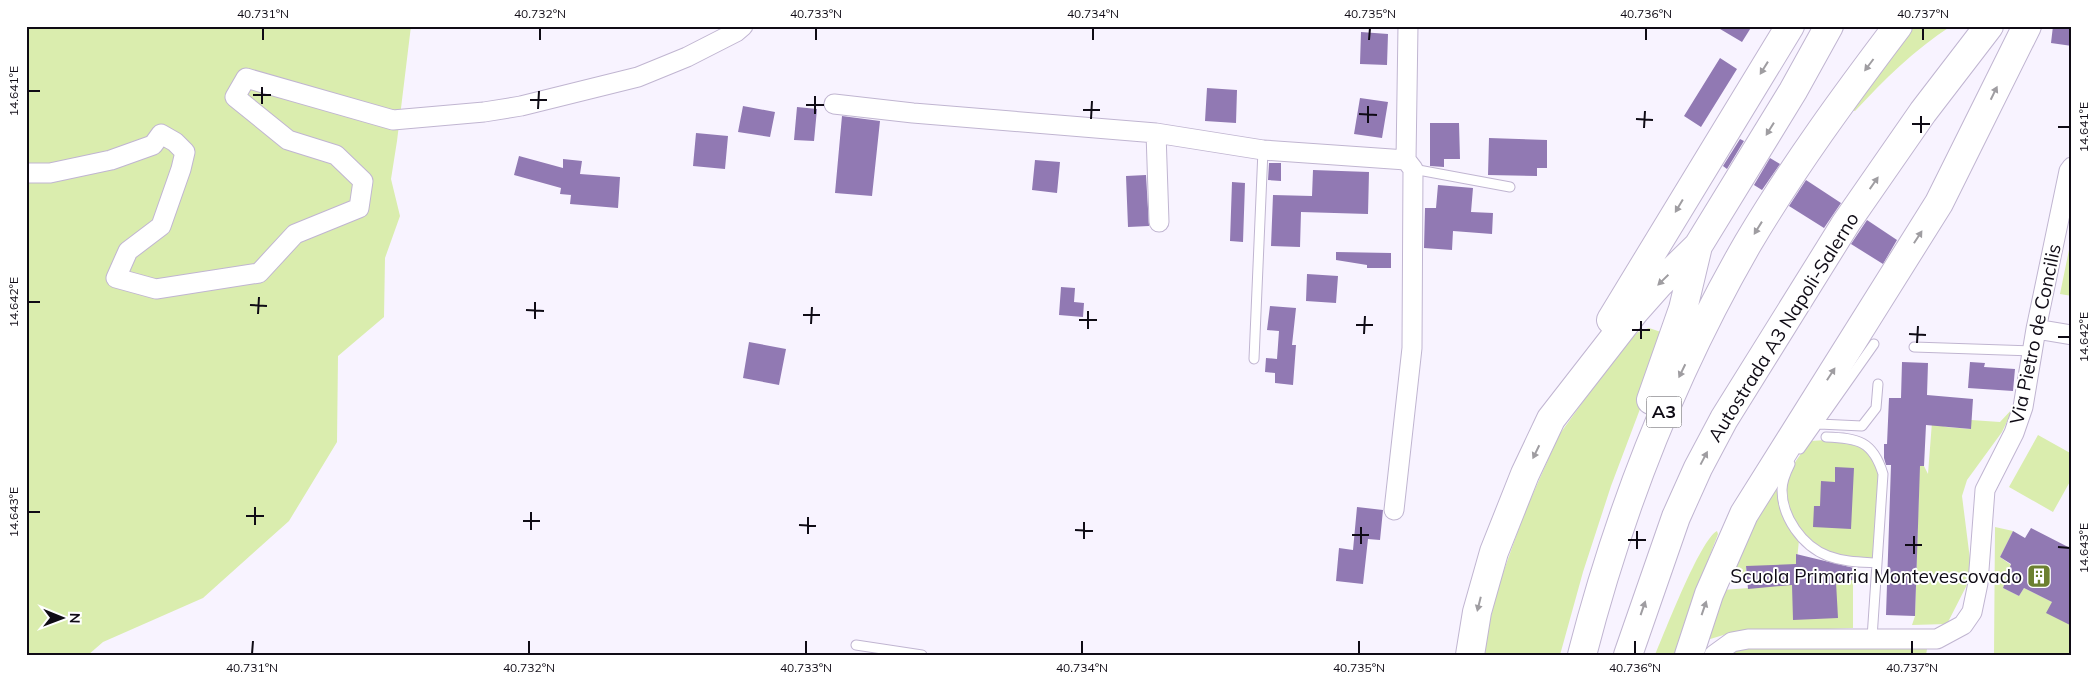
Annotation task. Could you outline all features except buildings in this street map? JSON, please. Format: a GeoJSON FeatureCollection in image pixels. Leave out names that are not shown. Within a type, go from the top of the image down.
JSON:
{"type":"FeatureCollection","features":[{"type":"Feature","properties":{"kind":"highway","name":"A3"},"geometry":{"type":"LineString","coordinates":[[1470,655],[1477,612],[1494,552],[1525,474],[1551,419],[1790,26]]}},
{"type":"Feature","properties":{"kind":"highway","name":"A3"},"geometry":{"type":"LineString","coordinates":[[1551,419],[1635,311],[1658,284],[1698,246],[1798,84],[1829,26]]}},
{"type":"Feature","properties":{"kind":"highway","name":"A3"},"geometry":{"type":"LineString","coordinates":[[1582,655],[1591,619],[1630,496],[1675,386],[1714,306],[1748,244],[1788,179],[1849,91],[1898,26]]}},
{"type":"Feature","properties":{"kind":"highway","name":"Autostrada A3 Napoli-Salerno"},"geometry":{"type":"LineString","coordinates":[[1628,655],[1676,517],[1698,468],[1724,419],[1846,223],[1923,112],[1989,26]]}},
{"type":"Feature","properties":{"kind":"highway"},"geometry":{"type":"LineString","coordinates":[[1690,655],[1709,594],[1744,514],[1939,204],[2027,26]]}},
{"type":"Feature","properties":{"kind":"highway","name":"A3"},"geometry":{"type":"LineString","coordinates":[[1576,655],[1578,633],[1592,566],[1669,352],[1683,309],[1698,246]]}},
{"type":"Feature","properties":{"kind":"street"},"geometry":{"type":"LineString","coordinates":[[26,173],[50,174],[111,160],[153,145],[161,134],[175,142],[185,152],[182,169],[160,226],[128,251],[116,278],[156,289],[259,273],[295,234],[359,208],[363,181],[336,155],[288,140],[235,97],[246,78],[393,120],[484,112],[521,106],[638,77],[687,57],[736,32],[743,26]]}},
{"type":"Feature","properties":{"kind":"street"},"geometry":{"type":"LineString","coordinates":[[1394,510],[1412,348],[1408,26]]}},
{"type":"Feature","properties":{"kind":"street"},"geometry":{"type":"LineString","coordinates":[[834,104],[913,113],[1156,133],[1263,150],[1410,165]]}},
{"type":"Feature","properties":{"kind":"street"},"geometry":{"type":"LineString","coordinates":[[1156,133],[1159,222]]}},
{"type":"Feature","properties":{"kind":"street","name":"Via Pietro de Concilis"},"geometry":{"type":"LineString","coordinates":[[1714,655],[1732,642],[1748,639],[1872,638],[1936,647],[1963,625],[1972,612],[1978,584],[1985,490],[2014,434],[2023,407],[2036,329],[2069,171],[2072,168]]}},
{"type":"Feature","properties":{"kind":"street"},"geometry":{"type":"LineString","coordinates":[[2036,329],[2072,335]]}},
{"type":"Feature","properties":{"kind":"lane"},"geometry":{"type":"LineString","coordinates":[[1254,359],[1263,150]]}},
{"type":"Feature","properties":{"kind":"lane"},"geometry":{"type":"LineString","coordinates":[[1410,165],[1510,186]]}},
{"type":"Feature","properties":{"kind":"lane"},"geometry":{"type":"LineString","coordinates":[[1874,344],[1794,457],[1786,472],[1782,488],[1786,511],[1798,534],[1816,550],[1848,562],[1877,563]]}},
{"type":"Feature","properties":{"kind":"lane"},"geometry":{"type":"LineString","coordinates":[[1914,347],[2033,351]]}},
{"type":"Feature","properties":{"kind":"lane"},"geometry":{"type":"LineString","coordinates":[[1819,424],[1862,426],[1876,408],[1878,384]]}},
{"type":"Feature","properties":{"kind":"lane"},"geometry":{"type":"LineString","coordinates":[[1826,437],[1860,440],[1872,451],[1879,461],[1883,474],[1872,638]]}},
{"type":"Feature","properties":{"kind":"lane"},"geometry":{"type":"LineString","coordinates":[[856,645],[922,655]]}},
{"type":"Feature","properties":{"kind":"green space"},"geometry":{"type":"Polygon","coordinates":[[[26,26],[411,26],[391,179],[400,216],[385,258],[384,317],[338,356],[337,442],[289,521],[203,598],[103,642],[88,655],[26,655],[26,26]]]}},
{"type":"Feature","properties":{"kind":"green space"},"geometry":{"type":"Polygon","coordinates":[[[1912,26],[1951,26],[1912,55],[1855,111],[1852,110],[1881,64],[1912,26]]]}},
{"type":"Feature","properties":{"kind":"green space"},"geometry":{"type":"Polygon","coordinates":[[[2072,235],[2072,296],[2060,294],[2072,235]]]}},
{"type":"Feature","properties":{"kind":"green space"},"geometry":{"type":"Polygon","coordinates":[[[1649,328],[1661,332],[1660,356],[1611,486],[1583,572],[1560,655],[1485,655],[1486,638],[1498,587],[1524,514],[1559,435],[1616,356],[1638,332],[1649,328]]]}},
{"type":"Feature","properties":{"kind":"green space"},"geometry":{"type":"Polygon","coordinates":[[[2014,407],[2002,432],[1967,480],[1962,496],[1972,575],[1947,624],[1912,625],[1915,616],[1919,483],[1905,466],[1924,466],[1928,474],[1932,422],[1946,427],[1970,429],[1971,420],[2000,422],[2014,407]]]}},
{"type":"Feature","properties":{"kind":"green space"},"geometry":{"type":"Polygon","coordinates":[[[2038,435],[2072,454],[2072,478],[2053,512],[2009,487],[2038,435]]]}},
{"type":"Feature","properties":{"kind":"green space"},"geometry":{"type":"Polygon","coordinates":[[[1811,441],[1846,442],[1860,446],[1866,450],[1876,464],[1880,475],[1874,560],[1839,556],[1818,547],[1801,531],[1790,511],[1786,488],[1792,467],[1811,441]]]}},
{"type":"Feature","properties":{"kind":"green space"},"geometry":{"type":"Polygon","coordinates":[[[1778,477],[1799,540],[1796,570],[1746,566],[1746,574],[1727,574],[1778,477]]]}},
{"type":"Feature","properties":{"kind":"green space"},"geometry":{"type":"Polygon","coordinates":[[[1995,527],[2013,531],[2000,557],[2011,565],[2003,588],[2019,596],[2024,588],[2052,602],[2072,625],[2072,655],[1994,655],[1995,527]]]}},
{"type":"Feature","properties":{"kind":"green space"},"geometry":{"type":"Polygon","coordinates":[[[1717,531],[1718,534],[1685,621],[1677,655],[1655,655],[1693,568],[1710,538],[1717,531]]]}},
{"type":"Feature","properties":{"kind":"green space"},"geometry":{"type":"Polygon","coordinates":[[[1853,580],[1853,628],[1730,633],[1707,640],[1723,590],[1853,580]]]}},
{"type":"Feature","properties":{"kind":"green space"},"geometry":{"type":"Polygon","coordinates":[[[1748,649],[1927,649],[1926,655],[1730,655],[1736,651],[1748,649]]]}},
{"type":"Feature","properties":{"kind":"place","name":"Scuola Primaria Montevescovado"},"geometry":{"type":"Point","coordinates":[2039,576]}}]}
